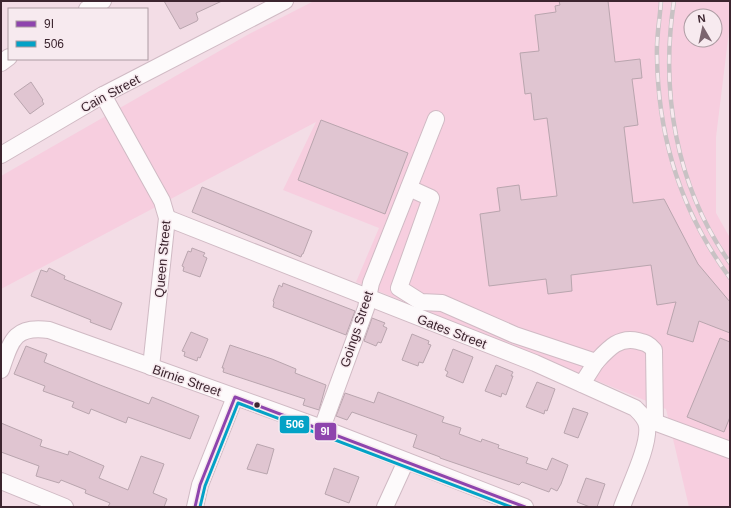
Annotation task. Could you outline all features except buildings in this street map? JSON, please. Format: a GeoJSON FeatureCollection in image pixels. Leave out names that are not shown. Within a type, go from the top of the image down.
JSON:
{"type":"FeatureCollection","features":[{"type":"Feature","properties":{"kind":"street"},"geometry":{"type":"LineString","coordinates":[[89,8],[103,1]]}},
{"type":"Feature","properties":{"kind":"street","name":"Cain Street"},"geometry":{"type":"LineString","coordinates":[[1,155],[103,95],[285,1]]}},
{"type":"Feature","properties":{"kind":"street","name":"Queen Street"},"geometry":{"type":"LineString","coordinates":[[103,95],[162,202],[167,218],[151,367]]}},
{"type":"Feature","properties":{"kind":"street","name":"Goings Street"},"geometry":{"type":"LineString","coordinates":[[322,428],[366,308],[371,283],[393,231],[436,119]]}},
{"type":"Feature","properties":{"kind":"street"},"geometry":{"type":"LineString","coordinates":[[409,188],[431,198],[399,288],[421,302],[442,303],[515,335],[596,362]]}},
{"type":"Feature","properties":{"kind":"street","name":"Gates Street"},"geometry":{"type":"LineString","coordinates":[[167,218],[535,363],[635,408],[650,420],[730,450]]}},
{"type":"Feature","properties":{"kind":"street","name":"Birnie Street"},"geometry":{"type":"LineString","coordinates":[[1,370],[7,353],[17,335],[26,330],[37,328],[49,330],[322,428],[522,507]]}},
{"type":"Feature","properties":{"kind":"street"},"geometry":{"type":"LineString","coordinates":[[582,384],[596,362],[619,341],[631,339],[648,344],[654,350],[650,420],[647,426],[647,440],[622,507]]}},
{"type":"Feature","properties":{"kind":"street"},"geometry":{"type":"LineString","coordinates":[[195,507],[200,485],[235,397]]}},
{"type":"Feature","properties":{"kind":"street"},"geometry":{"type":"LineString","coordinates":[[385,507],[406,461]]}},
{"type":"Feature","properties":{"kind":"street"},"geometry":{"type":"LineString","coordinates":[[1,481],[65,507]]}},
{"type":"Feature","properties":{"kind":"shaded area"},"geometry":{"type":"Polygon","coordinates":[[[314,1],[730,1],[730,23],[716,137],[716,213],[730,238],[730,507],[689,507],[666,409],[356,282],[379,228],[283,190],[316,122],[1,289],[1,176],[249,34],[314,1]]]}},
{"type":"Feature","properties":{"kind":"railway"},"geometry":{"type":"LineString","coordinates":[[661,1],[657,49],[658,86],[668,145],[676,173],[698,227],[730,278]]}},
{"type":"Feature","properties":{"kind":"railway"},"geometry":{"type":"LineString","coordinates":[[674,1],[670,35],[669,70],[671,104],[676,138],[696,203],[712,234],[730,263]]}},
{"type":"Feature","properties":{"kind":"transit line","name":"9I"},"geometry":{"type":"LineString","coordinates":[[195,507],[200,485],[235,397],[525,507]]}},
{"type":"Feature","properties":{"kind":"transit line","name":"506"},"geometry":{"type":"LineString","coordinates":[[200,507],[205,486],[238,403],[511,507]]}}]}
